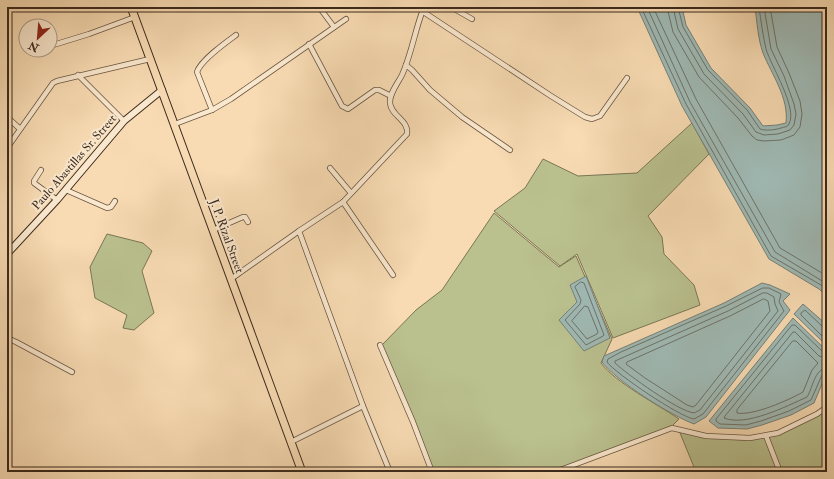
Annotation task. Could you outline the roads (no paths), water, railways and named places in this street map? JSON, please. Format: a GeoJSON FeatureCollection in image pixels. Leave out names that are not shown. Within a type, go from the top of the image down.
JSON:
{"type":"FeatureCollection","features":[{"type":"Feature","properties":{"kind":"main road","name":"J. P. Rizal Street"},"geometry":{"type":"LineString","coordinates":[[131,7],[302,472]]}},
{"type":"Feature","properties":{"kind":"main road","name":"Paulo Abastillas Sr. Street"},"geometry":{"type":"LineString","coordinates":[[7,254],[66,190],[124,121],[162,90]]}},
{"type":"Feature","properties":{"kind":"street"},"geometry":{"type":"LineString","coordinates":[[319,7],[334,27]]}},
{"type":"Feature","properties":{"kind":"street"},"geometry":{"type":"LineString","coordinates":[[451,7],[472,19]]}},
{"type":"Feature","properties":{"kind":"street"},"geometry":{"type":"LineString","coordinates":[[231,279],[343,202],[407,134],[408,129],[405,124],[392,110],[390,105],[391,96],[406,65],[423,9],[468,41],[585,117],[592,119],[600,116],[627,78]]}},
{"type":"Feature","properties":{"kind":"street"},"geometry":{"type":"LineString","coordinates":[[58,44],[135,18]]}},
{"type":"Feature","properties":{"kind":"street"},"geometry":{"type":"LineString","coordinates":[[175,124],[212,110],[231,99],[346,19]]}},
{"type":"Feature","properties":{"kind":"street"},"geometry":{"type":"LineString","coordinates":[[212,110],[197,72],[198,69],[217,50],[236,35]]}},
{"type":"Feature","properties":{"kind":"street"},"geometry":{"type":"LineString","coordinates":[[309,44],[342,106],[345,108],[348,109],[375,90],[379,90],[391,96]]}},
{"type":"Feature","properties":{"kind":"street"},"geometry":{"type":"LineString","coordinates":[[7,148],[56,80],[150,59]]}},
{"type":"Feature","properties":{"kind":"street"},"geometry":{"type":"LineString","coordinates":[[406,65],[430,90],[462,117],[510,150]]}},
{"type":"Feature","properties":{"kind":"street"},"geometry":{"type":"LineString","coordinates":[[78,76],[124,121]]}},
{"type":"Feature","properties":{"kind":"street"},"geometry":{"type":"LineString","coordinates":[[7,117],[20,129]]}},
{"type":"Feature","properties":{"kind":"street"},"geometry":{"type":"LineString","coordinates":[[330,168],[351,193]]}},
{"type":"Feature","properties":{"kind":"street"},"geometry":{"type":"LineString","coordinates":[[41,170],[34,180],[34,183],[57,200]]}},
{"type":"Feature","properties":{"kind":"street"},"geometry":{"type":"LineString","coordinates":[[66,190],[107,208],[111,208],[116,201]]}},
{"type":"Feature","properties":{"kind":"street"},"geometry":{"type":"LineString","coordinates":[[343,202],[393,275]]}},
{"type":"Feature","properties":{"kind":"street"},"geometry":{"type":"LineString","coordinates":[[213,230],[243,217],[248,222]]}},
{"type":"Feature","properties":{"kind":"street"},"geometry":{"type":"LineString","coordinates":[[299,231],[363,406],[390,472]]}},
{"type":"Feature","properties":{"kind":"street"},"geometry":{"type":"LineString","coordinates":[[7,338],[72,372]]}},
{"type":"Feature","properties":{"kind":"street"},"geometry":{"type":"LineString","coordinates":[[380,345],[413,422],[432,472]]}},
{"type":"Feature","properties":{"kind":"street"},"geometry":{"type":"LineString","coordinates":[[291,442],[363,406]]}},
{"type":"Feature","properties":{"kind":"street"},"geometry":{"type":"LineString","coordinates":[[555,472],[672,428],[706,436],[750,438],[766,436],[793,427],[827,407]]}},
{"type":"Feature","properties":{"kind":"street"},"geometry":{"type":"LineString","coordinates":[[766,436],[780,472]]}},
{"type":"Feature","properties":{"kind":"water"},"geometry":{"type":"Polygon","coordinates":[[[637,7],[682,7],[686,25],[711,68],[750,108],[763,126],[786,123],[786,114],[785,105],[779,87],[761,48],[755,7],[827,7],[827,296],[819,289],[769,259],[682,106],[637,7]]]}},
{"type":"Feature","properties":{"kind":"water"},"geometry":{"type":"Polygon","coordinates":[[[586,276],[610,338],[584,351],[559,320],[577,302],[570,285],[586,276]]]}},
{"type":"Feature","properties":{"kind":"water"},"geometry":{"type":"Polygon","coordinates":[[[762,283],[790,294],[783,301],[790,310],[706,417],[694,424],[672,414],[631,388],[619,379],[602,362],[604,356],[724,303],[762,283]]]}},
{"type":"Feature","properties":{"kind":"water"},"geometry":{"type":"Polygon","coordinates":[[[803,304],[827,325],[827,346],[794,314],[803,304]]]}},
{"type":"Feature","properties":{"kind":"water"},"geometry":{"type":"Polygon","coordinates":[[[793,318],[827,351],[827,372],[814,403],[791,415],[747,429],[718,428],[709,421],[793,318]]]}}]}
